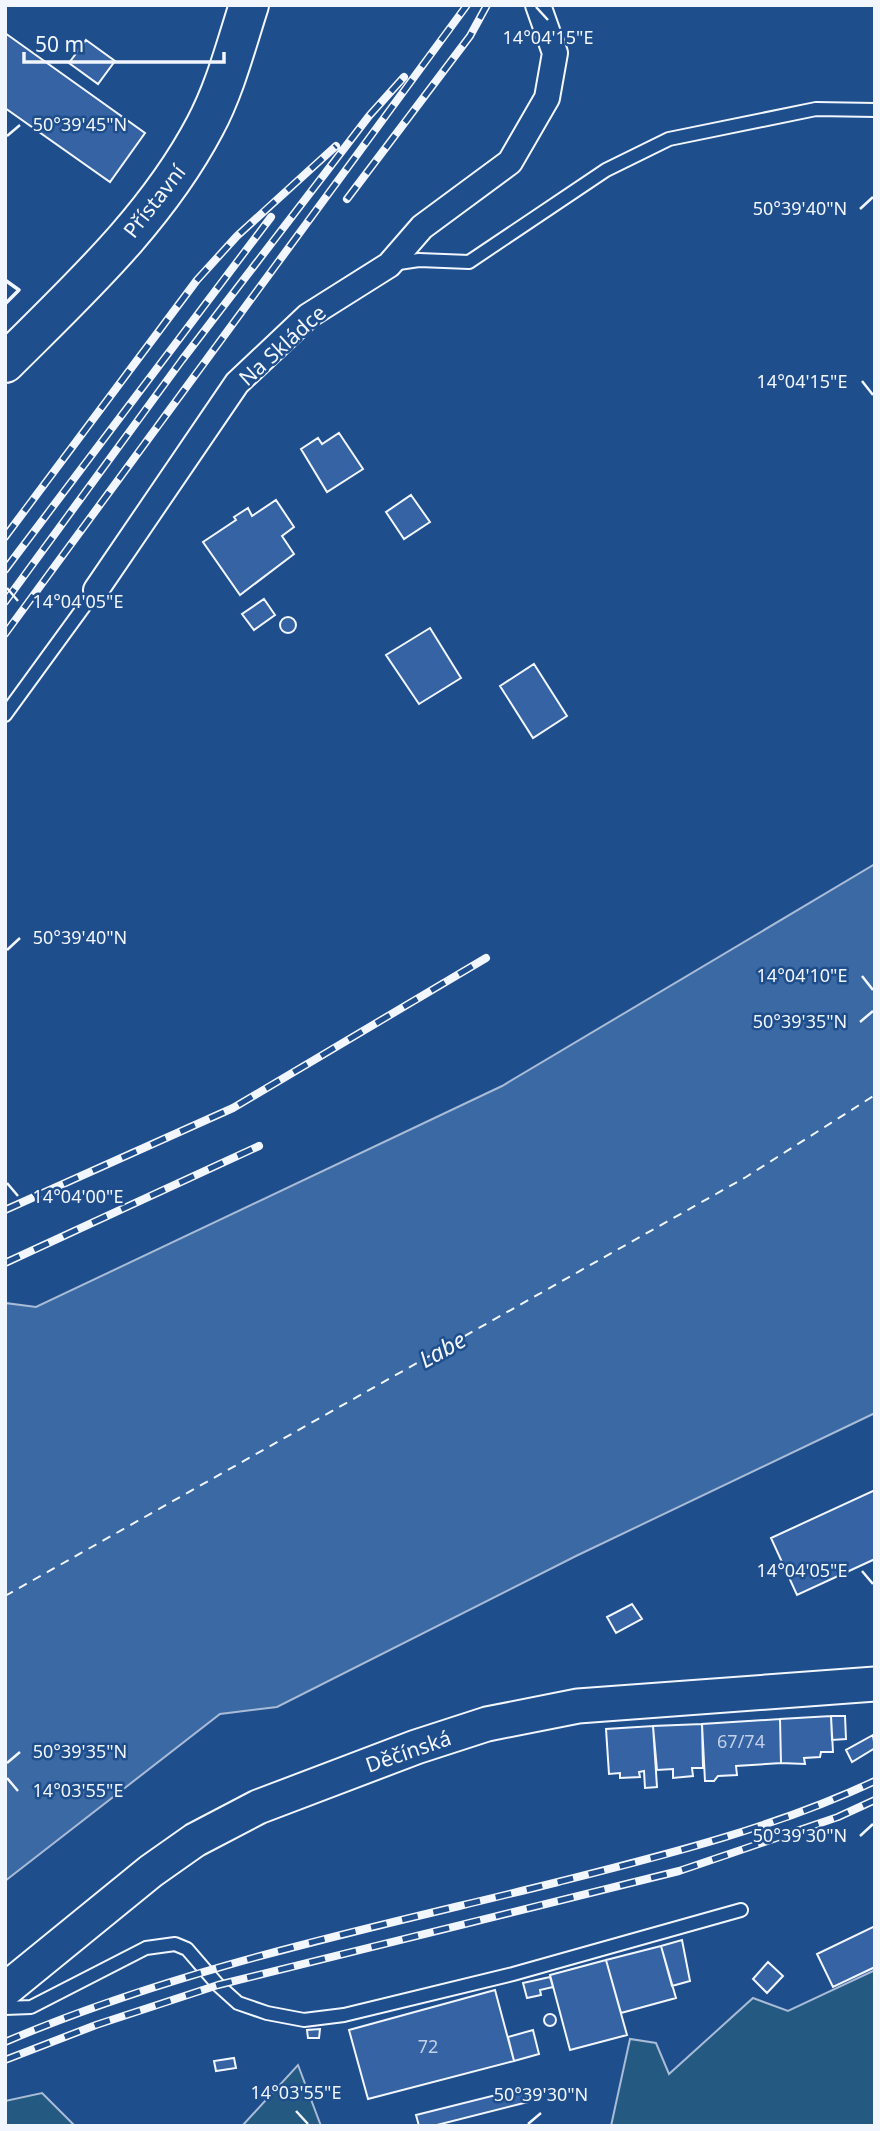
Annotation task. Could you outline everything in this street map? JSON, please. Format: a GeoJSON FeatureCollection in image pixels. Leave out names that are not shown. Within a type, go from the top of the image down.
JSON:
{"type":"FeatureCollection","features":[{"type":"Feature","properties":{"kind":"main road","name":"Přístavní"},"geometry":{"type":"LineString","coordinates":[[5,363],[108,259],[179,172],[207,124],[249,5]]}},
{"type":"Feature","properties":{"kind":"main road","name":"Děčínská"},"geometry":{"type":"LineString","coordinates":[[5,1990],[151,1871],[195,1840],[258,1807],[416,1747],[487,1724],[578,1706],[875,1684]]}},
{"type":"Feature","properties":{"kind":"street","name":"Na Skládce"},"geometry":{"type":"LineString","coordinates":[[96,590],[237,383],[308,316],[388,265],[422,228],[510,162],[547,97],[555,53],[538,5]]}},
{"type":"Feature","properties":{"kind":"lane"},"geometry":{"type":"LineString","coordinates":[[388,265],[419,260],[469,262],[606,170],[669,139],[816,109],[875,110]]}},
{"type":"Feature","properties":{"kind":"lane","name":"Na Skládce"},"geometry":{"type":"LineString","coordinates":[[5,715],[96,590]]}},
{"type":"Feature","properties":{"kind":"lane"},"geometry":{"type":"LineString","coordinates":[[5,2008],[31,2007],[146,1948],[175,1944],[187,1949],[218,1985],[238,2003],[267,2013],[303,2020],[344,2015],[513,1974],[741,1910]]}},
{"type":"Feature","properties":{"kind":"shaded area"},"geometry":{"type":"Polygon","coordinates":[[[875,1970],[875,2126],[611,2126],[630,2039],[656,2043],[669,2074],[753,1998],[788,2011],[875,1970]]]}},
{"type":"Feature","properties":{"kind":"shaded area"},"geometry":{"type":"Polygon","coordinates":[[[298,2065],[321,2126],[242,2126],[298,2065]]]}},
{"type":"Feature","properties":{"kind":"shaded area"},"geometry":{"type":"Polygon","coordinates":[[[42,2093],[75,2126],[5,2126],[5,2101],[42,2093]]]}},
{"type":"Feature","properties":{"kind":"water","name":"Labe"},"geometry":{"type":"Polygon","coordinates":[[[875,864],[875,1413],[576,1556],[277,1707],[220,1714],[5,1881],[5,1303],[36,1307],[502,1086],[875,864]]]}},
{"type":"Feature","properties":{"kind":"building"},"geometry":{"type":"Polygon","coordinates":[[[5,33],[145,133],[110,182],[5,108],[5,33]]]}},
{"type":"Feature","properties":{"kind":"building"},"geometry":{"type":"Polygon","coordinates":[[[86,40],[115,61],[98,84],[69,63],[86,40]]]}},
{"type":"Feature","properties":{"kind":"building"},"geometry":{"type":"Polygon","coordinates":[[[339,433],[363,469],[327,492],[301,449],[318,438],[322,444],[339,433]]]}},
{"type":"Feature","properties":{"kind":"building"},"geometry":{"type":"Polygon","coordinates":[[[411,495],[430,522],[404,539],[386,512],[411,495]]]}},
{"type":"Feature","properties":{"kind":"building"},"geometry":{"type":"Polygon","coordinates":[[[276,500],[294,527],[282,536],[294,554],[240,595],[203,542],[236,520],[234,517],[248,508],[252,516],[276,500]]]}},
{"type":"Feature","properties":{"kind":"building"},"geometry":{"type":"Polygon","coordinates":[[[264,599],[275,615],[254,630],[242,614],[264,599]]]}},
{"type":"Feature","properties":{"kind":"building"},"geometry":{"type":"Polygon","coordinates":[[[288,617],[294,619],[294,631],[288,633],[282,631],[280,625],[282,619],[288,617]]]}},
{"type":"Feature","properties":{"kind":"building"},"geometry":{"type":"Polygon","coordinates":[[[430,628],[461,678],[419,704],[386,655],[430,628]]]}},
{"type":"Feature","properties":{"kind":"building"},"geometry":{"type":"Polygon","coordinates":[[[534,664],[567,716],[533,738],[500,686],[534,664]]]}},
{"type":"Feature","properties":{"kind":"building"},"geometry":{"type":"Polygon","coordinates":[[[875,1490],[875,1559],[797,1595],[771,1538],[875,1490]]]}},
{"type":"Feature","properties":{"kind":"building"},"geometry":{"type":"Polygon","coordinates":[[[632,1604],[642,1619],[616,1633],[607,1617],[632,1604]]]}},
{"type":"Feature","properties":{"kind":"building"},"geometry":{"type":"Polygon","coordinates":[[[831,1716],[833,1752],[821,1752],[820,1757],[804,1758],[805,1764],[781,1763],[780,1719],[831,1716]]]}},
{"type":"Feature","properties":{"kind":"building"},"geometry":{"type":"Polygon","coordinates":[[[831,1716],[845,1716],[846,1739],[832,1740],[831,1716]]]}},
{"type":"Feature","properties":{"kind":"building"},"geometry":{"type":"Polygon","coordinates":[[[780,1719],[781,1763],[736,1766],[737,1775],[718,1776],[714,1781],[705,1781],[702,1724],[780,1719]]]}},
{"type":"Feature","properties":{"kind":"building"},"geometry":{"type":"Polygon","coordinates":[[[702,1724],[703,1768],[692,1768],[693,1776],[673,1778],[673,1769],[657,1770],[653,1726],[702,1724]]]}},
{"type":"Feature","properties":{"kind":"building"},"geometry":{"type":"Polygon","coordinates":[[[653,1726],[657,1787],[645,1788],[644,1771],[639,1772],[640,1777],[620,1778],[620,1773],[609,1774],[606,1729],[653,1726]]]}},
{"type":"Feature","properties":{"kind":"building"},"geometry":{"type":"Polygon","coordinates":[[[873,1735],[875,1748],[852,1762],[846,1750],[873,1735]]]}},
{"type":"Feature","properties":{"kind":"building"},"geometry":{"type":"Polygon","coordinates":[[[875,1926],[875,1967],[833,1987],[817,1954],[875,1926]]]}},
{"type":"Feature","properties":{"kind":"building"},"geometry":{"type":"Polygon","coordinates":[[[682,1940],[690,1981],[672,1986],[661,1946],[682,1940]]]}},
{"type":"Feature","properties":{"kind":"building"},"geometry":{"type":"Polygon","coordinates":[[[661,1946],[676,1998],[621,2013],[606,1960],[661,1946]]]}},
{"type":"Feature","properties":{"kind":"building"},"geometry":{"type":"Polygon","coordinates":[[[606,1960],[627,2035],[570,2050],[550,1975],[606,1960]]]}},
{"type":"Feature","properties":{"kind":"building"},"geometry":{"type":"Polygon","coordinates":[[[768,1962],[783,1976],[767,1993],[753,1979],[768,1962]]]}},
{"type":"Feature","properties":{"kind":"building"},"geometry":{"type":"Polygon","coordinates":[[[550,1977],[553,1987],[540,1990],[541,1995],[527,1998],[523,1983],[550,1977]]]}},
{"type":"Feature","properties":{"kind":"building"},"geometry":{"type":"Polygon","coordinates":[[[495,1990],[514,2061],[368,2099],[349,2030],[495,1990]]]}},
{"type":"Feature","properties":{"kind":"building"},"geometry":{"type":"Polygon","coordinates":[[[550,2014],[556,2020],[550,2026],[544,2020],[550,2014]]]}},
{"type":"Feature","properties":{"kind":"building"},"geometry":{"type":"Polygon","coordinates":[[[320,2029],[319,2038],[308,2038],[307,2030],[320,2029]]]}},
{"type":"Feature","properties":{"kind":"building"},"geometry":{"type":"Polygon","coordinates":[[[533,2030],[539,2054],[514,2061],[508,2037],[533,2030]]]}},
{"type":"Feature","properties":{"kind":"building"},"geometry":{"type":"Polygon","coordinates":[[[234,2058],[236,2068],[216,2071],[214,2061],[234,2058]]]}},
{"type":"Feature","properties":{"kind":"building"},"geometry":{"type":"Polygon","coordinates":[[[524,2088],[528,2102],[433,2126],[419,2126],[416,2115],[524,2088]]]}},
{"type":"Feature","properties":{"kind":"ferry route"},"geometry":{"type":"LineString","coordinates":[[5,1596],[746,1177],[875,1095]]}},
{"type":"Feature","properties":{"kind":"railway"},"geometry":{"type":"LineString","coordinates":[[5,634],[467,5]]}},
{"type":"Feature","properties":{"kind":"railway"},"geometry":{"type":"LineString","coordinates":[[347,199],[470,36],[487,5]]}},
{"type":"Feature","properties":{"kind":"railway"},"geometry":{"type":"LineString","coordinates":[[5,602],[182,360],[369,116],[404,77]]}},
{"type":"Feature","properties":{"kind":"railway"},"geometry":{"type":"LineString","coordinates":[[5,537],[197,280],[237,236],[336,146]]}},
{"type":"Feature","properties":{"kind":"railway"},"geometry":{"type":"LineString","coordinates":[[5,570],[271,217]]}},
{"type":"Feature","properties":{"kind":"railway"},"geometry":{"type":"LineString","coordinates":[[5,1210],[233,1108],[486,958]]}},
{"type":"Feature","properties":{"kind":"railway"},"geometry":{"type":"LineString","coordinates":[[5,1263],[259,1146]]}},
{"type":"Feature","properties":{"kind":"railway"},"geometry":{"type":"LineString","coordinates":[[5,2042],[140,1992],[278,1951],[679,1851],[798,1813],[875,1781]]}},
{"type":"Feature","properties":{"kind":"railway"},"geometry":{"type":"LineString","coordinates":[[5,2060],[96,2025],[218,1985],[679,1871],[838,1817],[875,1800]]}},
{"type":"Feature","properties":{"kind":"wall"},"geometry":{"type":"LineString","coordinates":[[5,280],[19,290],[5,304]]}}]}
